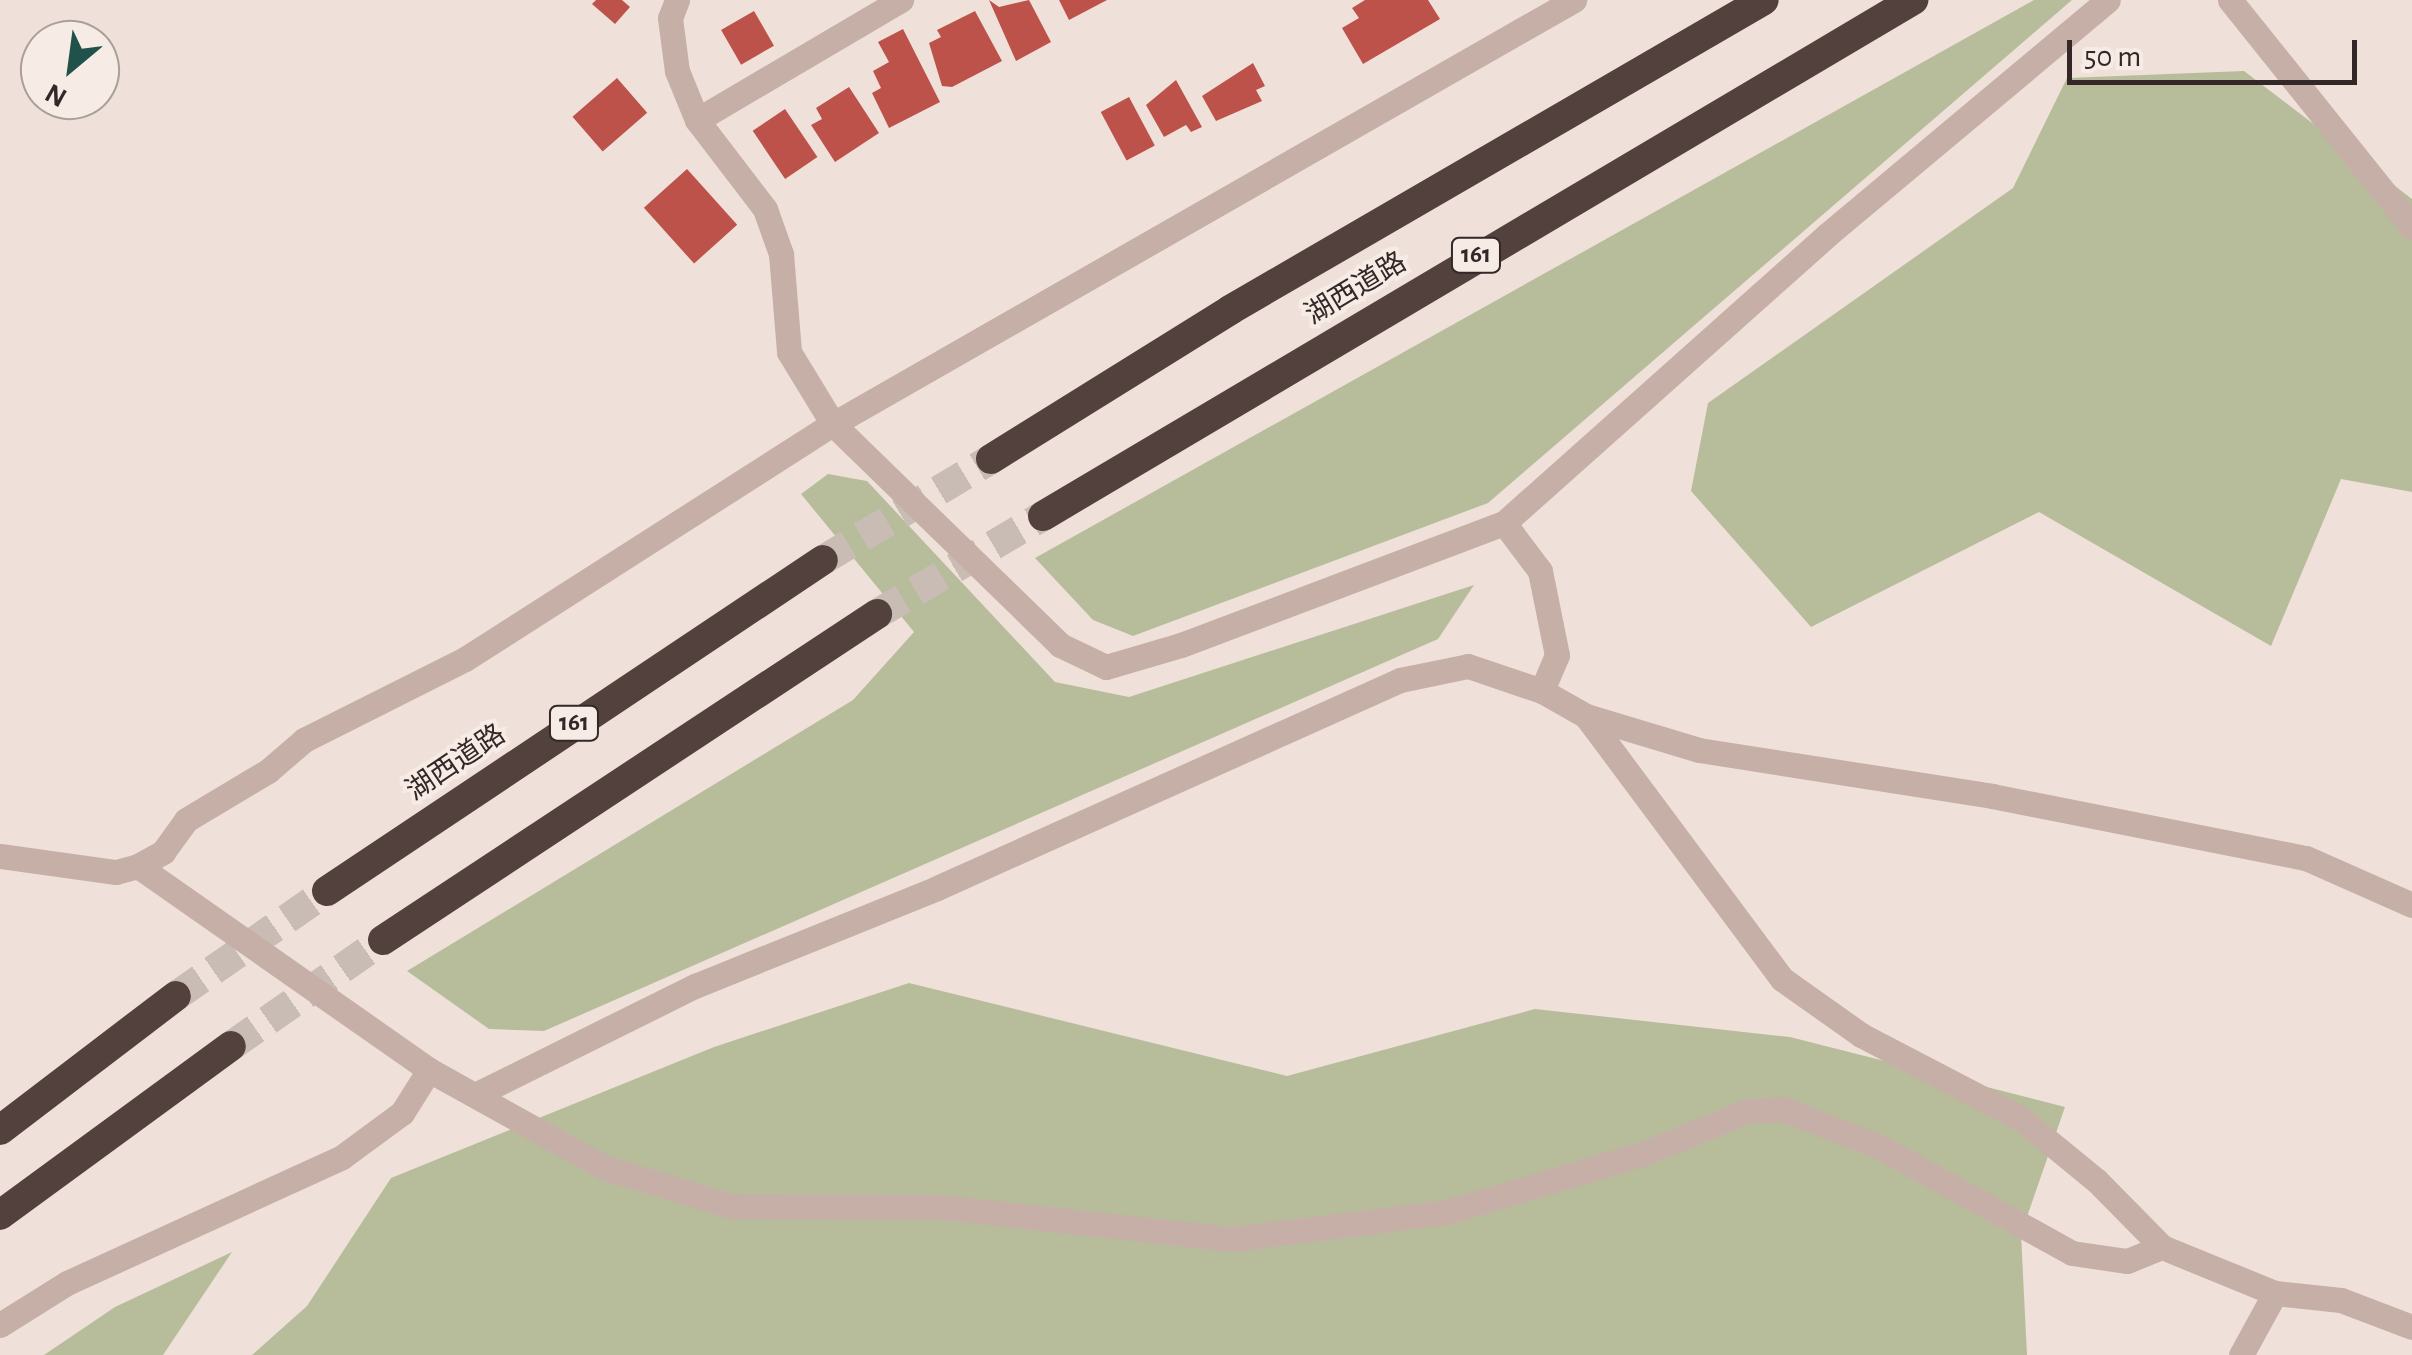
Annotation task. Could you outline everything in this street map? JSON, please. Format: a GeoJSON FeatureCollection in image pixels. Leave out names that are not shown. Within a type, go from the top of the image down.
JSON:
{"type":"FeatureCollection","features":[{"type":"Feature","properties":{"kind":"highway","name":"湖西道路"},"geometry":{"type":"LineString","coordinates":[[991,459],[1230,310],[1764,0]]}},
{"type":"Feature","properties":{"kind":"highway","name":"湖西道路"},"geometry":{"type":"LineString","coordinates":[[1043,516],[1913,0]]}},
{"type":"Feature","properties":{"kind":"highway","name":"湖西道路"},"geometry":{"type":"LineString","coordinates":[[327,891],[823,560]]}},
{"type":"Feature","properties":{"kind":"highway"},"geometry":{"type":"LineString","coordinates":[[383,940],[878,614]]}},
{"type":"Feature","properties":{"kind":"highway"},"geometry":{"type":"LineString","coordinates":[[0,1130],[176,996]]}},
{"type":"Feature","properties":{"kind":"highway"},"geometry":{"type":"LineString","coordinates":[[0,1215],[231,1046]]}},
{"type":"Feature","properties":{"kind":"street"},"geometry":{"type":"LineString","coordinates":[[678,0],[670,18],[677,71],[697,120],[765,209],[781,254],[789,352],[832,424],[1060,645],[1106,667],[1504,523],[1827,235],[2108,0]]}},
{"type":"Feature","properties":{"kind":"street"},"geometry":{"type":"LineString","coordinates":[[697,120],[901,0]]}},
{"type":"Feature","properties":{"kind":"street"},"geometry":{"type":"LineString","coordinates":[[0,856],[101,871],[138,866],[163,852],[186,820],[268,771],[304,740],[465,658],[832,424],[1574,0]]}},
{"type":"Feature","properties":{"kind":"street"},"geometry":{"type":"LineString","coordinates":[[2230,0],[2412,227]]}},
{"type":"Feature","properties":{"kind":"street"},"geometry":{"type":"LineString","coordinates":[[1504,523],[1540,571],[1558,655],[1542,691]]}},
{"type":"Feature","properties":{"kind":"street"},"geometry":{"type":"LineString","coordinates":[[474,1096],[695,986],[938,888],[1400,680],[1468,666],[1542,691],[1586,716],[1699,750],[1992,796],[2306,858],[2412,905]]}},
{"type":"Feature","properties":{"kind":"street"},"geometry":{"type":"LineString","coordinates":[[1586,716],[1782,979],[1861,1035],[2020,1118],[2097,1181],[2162,1247],[2275,1293],[2341,1300],[2412,1327]]}},
{"type":"Feature","properties":{"kind":"street"},"geometry":{"type":"LineString","coordinates":[[138,866],[430,1070],[474,1096],[603,1167],[731,1206],[942,1207],[1233,1240],[1447,1212],[1645,1154],[1747,1111],[1783,1109],[1880,1147],[2072,1253],[2127,1261],[2162,1247]]}},
{"type":"Feature","properties":{"kind":"street"},"geometry":{"type":"LineString","coordinates":[[0,1325],[67,1283],[342,1158],[402,1113],[430,1070]]}},
{"type":"Feature","properties":{"kind":"street"},"geometry":{"type":"LineString","coordinates":[[2241,1355],[2275,1293]]}},
{"type":"Feature","properties":{"kind":"green space"},"geometry":{"type":"Polygon","coordinates":[[[2034,0],[2072,0],[1488,503],[1133,636],[1093,620],[1035,558],[2034,0]]]}},
{"type":"Feature","properties":{"kind":"green space"},"geometry":{"type":"Polygon","coordinates":[[[2244,71],[2412,199],[2412,492],[2341,479],[2271,646],[2039,512],[1811,627],[1691,491],[1708,403],[2013,188],[2067,78],[2244,71]]]}},
{"type":"Feature","properties":{"kind":"green space"},"geometry":{"type":"Polygon","coordinates":[[[828,474],[867,481],[1055,682],[1129,697],[1474,585],[1438,639],[544,1031],[489,1029],[407,971],[853,700],[914,632],[801,494],[828,474]]]}},
{"type":"Feature","properties":{"kind":"green space"},"geometry":{"type":"Polygon","coordinates":[[[909,983],[1287,1076],[1535,1009],[1790,1037],[2065,1107],[2021,1234],[2027,1355],[252,1355],[307,1306],[391,1178],[714,1047],[909,983]]]}},
{"type":"Feature","properties":{"kind":"green space"},"geometry":{"type":"Polygon","coordinates":[[[232,1252],[163,1355],[44,1355],[115,1307],[232,1252]]]}},
{"type":"Feature","properties":{"kind":"building"},"geometry":{"type":"Polygon","coordinates":[[[596,0],[622,0],[630,7],[615,24],[592,4],[596,0]]]}},
{"type":"Feature","properties":{"kind":"building"},"geometry":{"type":"Polygon","coordinates":[[[989,0],[999,7],[1029,0],[1051,42],[1016,61],[989,0]]]}},
{"type":"Feature","properties":{"kind":"building"},"geometry":{"type":"Polygon","coordinates":[[[1059,0],[1107,0],[1069,20],[1059,0]]]}},
{"type":"Feature","properties":{"kind":"building"},"geometry":{"type":"Polygon","coordinates":[[[1365,0],[1428,0],[1440,19],[1363,64],[1342,28],[1359,18],[1352,8],[1365,0]]]}},
{"type":"Feature","properties":{"kind":"building"},"geometry":{"type":"Polygon","coordinates":[[[754,11],[774,46],[741,65],[721,30],[754,11]]]}},
{"type":"Feature","properties":{"kind":"building"},"geometry":{"type":"Polygon","coordinates":[[[975,11],[1002,61],[952,87],[942,86],[929,43],[941,37],[937,30],[975,11]]]}},
{"type":"Feature","properties":{"kind":"building"},"geometry":{"type":"Polygon","coordinates":[[[903,29],[940,102],[889,128],[872,93],[881,88],[873,71],[889,62],[878,42],[903,29]]]}},
{"type":"Feature","properties":{"kind":"building"},"geometry":{"type":"Polygon","coordinates":[[[1253,63],[1265,86],[1256,90],[1262,101],[1216,121],[1202,96],[1253,63]]]}},
{"type":"Feature","properties":{"kind":"building"},"geometry":{"type":"Polygon","coordinates":[[[617,78],[647,113],[603,151],[572,117],[617,78]]]}},
{"type":"Feature","properties":{"kind":"building"},"geometry":{"type":"Polygon","coordinates":[[[1176,80],[1202,127],[1191,132],[1186,125],[1164,137],[1146,105],[1176,80]]]}},
{"type":"Feature","properties":{"kind":"building"},"geometry":{"type":"Polygon","coordinates":[[[849,87],[879,133],[835,162],[811,125],[822,119],[816,108],[849,87]]]}},
{"type":"Feature","properties":{"kind":"building"},"geometry":{"type":"Polygon","coordinates":[[[1129,97],[1155,146],[1127,161],[1101,112],[1129,97]]]}},
{"type":"Feature","properties":{"kind":"building"},"geometry":{"type":"Polygon","coordinates":[[[785,109],[817,157],[785,179],[753,131],[785,109]]]}},
{"type":"Feature","properties":{"kind":"building"},"geometry":{"type":"Polygon","coordinates":[[[687,169],[737,225],[694,264],[644,208],[687,169]]]}},
{"type":"Feature","properties":{"kind":"tunnel"},"geometry":{"type":"LineString","coordinates":[[823,560],[991,459]]}},
{"type":"Feature","properties":{"kind":"tunnel"},"geometry":{"type":"LineString","coordinates":[[877,614],[1043,516]]}},
{"type":"Feature","properties":{"kind":"tunnel"},"geometry":{"type":"LineString","coordinates":[[176,996],[327,891]]}},
{"type":"Feature","properties":{"kind":"tunnel"},"geometry":{"type":"LineString","coordinates":[[231,1046],[383,940]]}}]}
